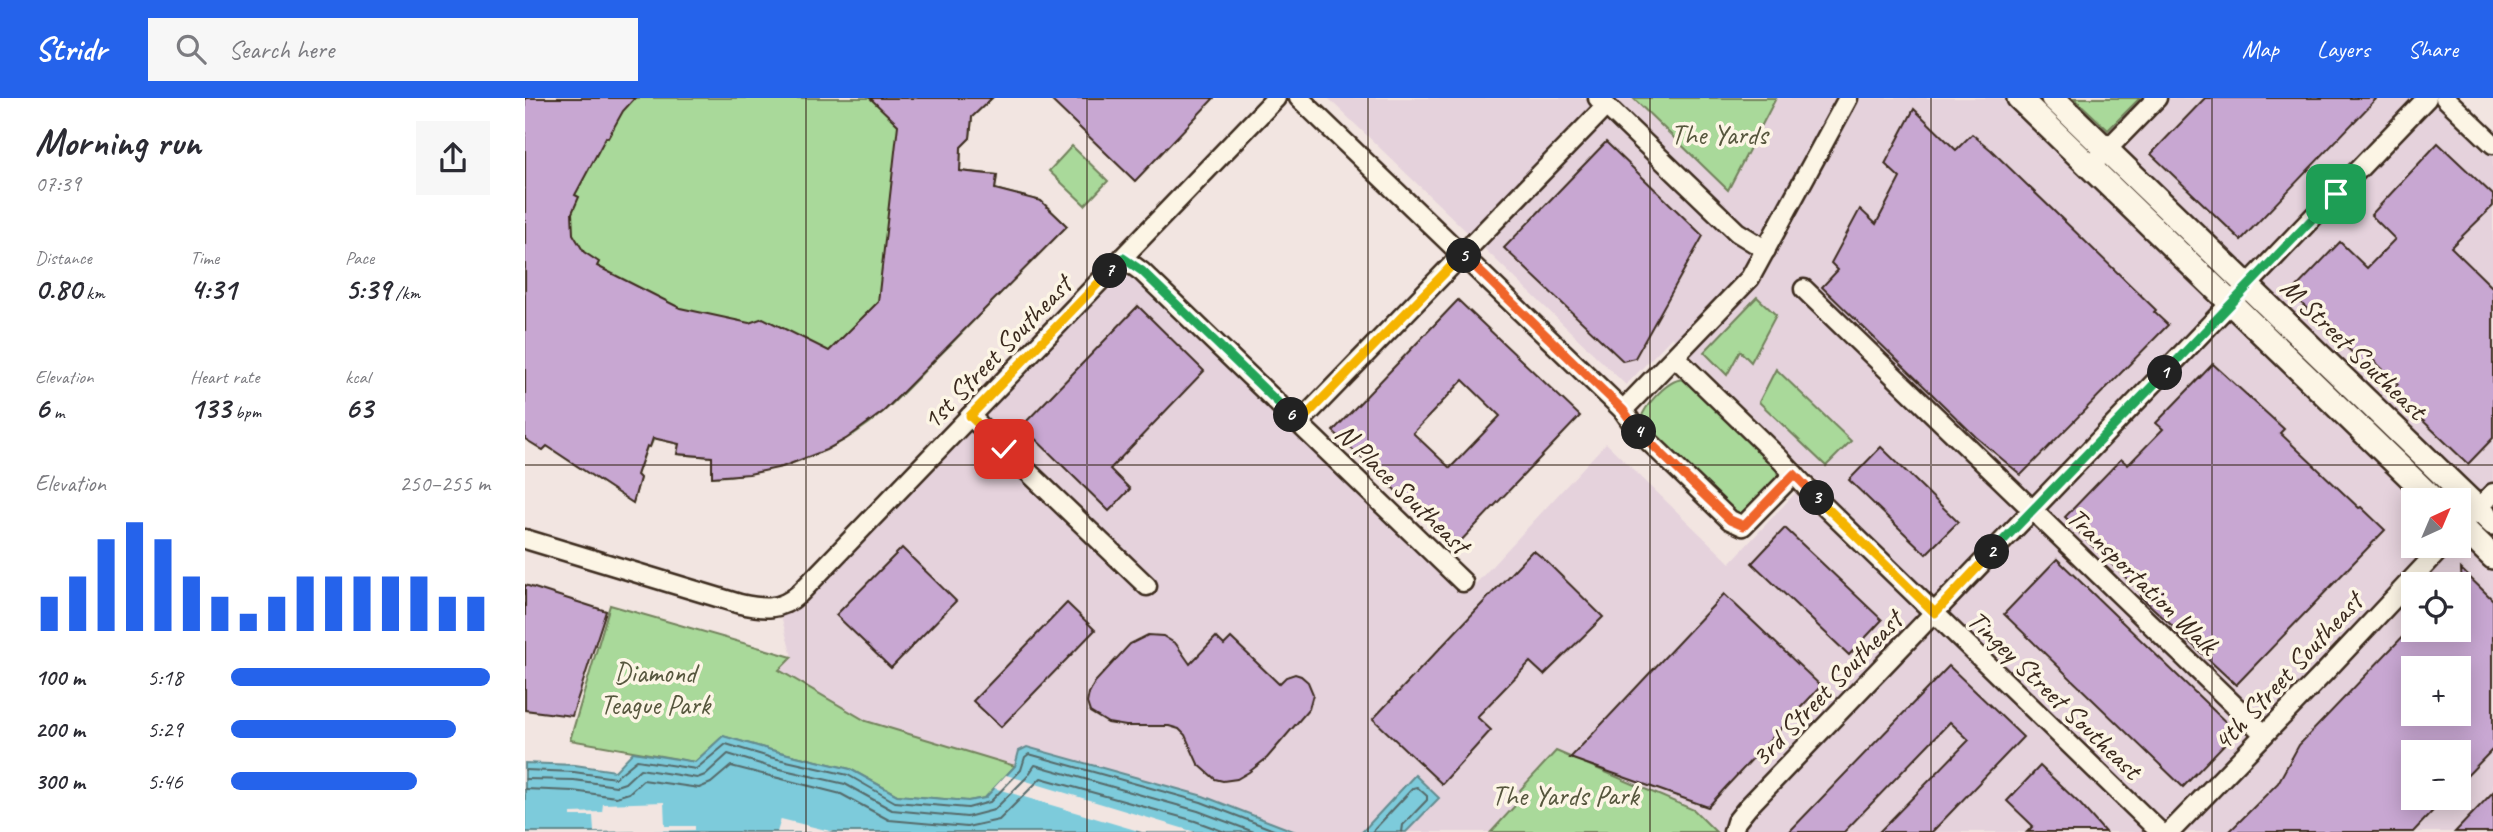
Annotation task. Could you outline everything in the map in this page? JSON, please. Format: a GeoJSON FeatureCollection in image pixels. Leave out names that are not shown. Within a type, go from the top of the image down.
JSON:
{"type":"FeatureCollection","features":[{"type":"Feature","properties":{"kind":"main road","name":"M Street Southeast"},"geometry":{"type":"LineString","coordinates":[[2019,98],[2422,488]]}},
{"type":"Feature","properties":{"kind":"main road","name":"M Street Southeast"},"geometry":{"type":"LineString","coordinates":[[2053,98],[2248,286],[2488,508]]}},
{"type":"Feature","properties":{"kind":"main road"},"geometry":{"type":"LineString","coordinates":[[2471,536],[2493,557]]}},
{"type":"Feature","properties":{"kind":"street","name":"1st Street Southeast"},"geometry":{"type":"LineString","coordinates":[[525,539],[740,604],[779,608],[799,594],[1276,98]]}},
{"type":"Feature","properties":{"kind":"street"},"geometry":{"type":"LineString","coordinates":[[1300,98],[1623,410],[1632,425],[1730,520],[1744,526],[1794,474]]}},
{"type":"Feature","properties":{"kind":"street"},"geometry":{"type":"LineString","coordinates":[[1623,410],[1744,285],[1766,250],[1848,98]]}},
{"type":"Feature","properties":{"kind":"street"},"geometry":{"type":"LineString","coordinates":[[2090,167],[2157,98]]}},
{"type":"Feature","properties":{"kind":"street","name":"3rd Street Southeast"},"geometry":{"type":"LineString","coordinates":[[1734,832],[1736,822],[1748,807],[2427,98]]}},
{"type":"Feature","properties":{"kind":"street"},"geometry":{"type":"LineString","coordinates":[[2445,98],[2493,144]]}},
{"type":"Feature","properties":{"kind":"street"},"geometry":{"type":"LineString","coordinates":[[1299,423],[1462,255],[1602,102],[1737,232],[1766,250]]}},
{"type":"Feature","properties":{"kind":"street","name":"N Place Southeast"},"geometry":{"type":"LineString","coordinates":[[1123,258],[1142,271],[1463,582]]}},
{"type":"Feature","properties":{"kind":"street","name":"Transportation Walk"},"geometry":{"type":"LineString","coordinates":[[1804,289],[2264,734]]}},
{"type":"Feature","properties":{"kind":"street","name":"Tingey Street Southeast"},"geometry":{"type":"LineString","coordinates":[[1675,357],[2160,832]]}},
{"type":"Feature","properties":{"kind":"street"},"geometry":{"type":"LineString","coordinates":[[970,416],[1147,586]]}},
{"type":"Feature","properties":{"kind":"street"},"geometry":{"type":"LineString","coordinates":[[2471,519],[2488,508]]}},
{"type":"Feature","properties":{"kind":"street","name":"4th Street Southeast"},"geometry":{"type":"LineString","coordinates":[[2170,832],[2432,558]]}},
{"type":"Feature","properties":{"kind":"shaded area"},"geometry":{"type":"Polygon","coordinates":[[[1328,98],[2438,98],[2493,152],[2493,816],[2478,832],[1296,832],[1019,751],[1015,766],[866,721],[779,670],[792,657],[779,608],[1123,258],[1468,592],[1606,443],[1730,563],[1812,475],[1672,337],[1626,385],[1328,98]]]}},
{"type":"Feature","properties":{"kind":"green space"},"geometry":{"type":"Polygon","coordinates":[[[525,98],[992,98],[972,117],[970,138],[961,147],[960,171],[997,175],[995,189],[1041,201],[1067,226],[892,404],[864,427],[803,459],[759,471],[712,477],[712,457],[677,454],[679,444],[654,438],[650,447],[647,447],[637,475],[640,478],[633,503],[547,446],[543,450],[529,441],[525,98]]]}},
{"type":"Feature","properties":{"kind":"green space","name":"The Yards"},"geometry":{"type":"Polygon","coordinates":[[[1633,98],[1776,98],[1728,190],[1633,98]]]}},
{"type":"Feature","properties":{"kind":"green space"},"geometry":{"type":"Polygon","coordinates":[[[2074,98],[2140,98],[2108,130],[2074,98]]]}},
{"type":"Feature","properties":{"kind":"green space"},"geometry":{"type":"Polygon","coordinates":[[[1072,146],[1108,181],[1085,205],[1049,171],[1072,146]]]}},
{"type":"Feature","properties":{"kind":"green space"},"geometry":{"type":"Polygon","coordinates":[[[1757,297],[1776,315],[1751,362],[1740,351],[1727,375],[1704,352],[1757,297]]]}},
{"type":"Feature","properties":{"kind":"green space"},"geometry":{"type":"Polygon","coordinates":[[[1776,369],[1851,441],[1826,466],[1759,402],[1776,369]]]}},
{"type":"Feature","properties":{"kind":"green space"},"geometry":{"type":"Polygon","coordinates":[[[1683,379],[1773,463],[1776,469],[1777,479],[1770,489],[1753,507],[1740,514],[1735,515],[1640,425],[1644,411],[1655,396],[1670,384],[1683,379]]]}},
{"type":"Feature","properties":{"kind":"green space","name":"Diamond Teague Park"},"geometry":{"type":"Polygon","coordinates":[[[610,605],[792,657],[779,670],[866,721],[1015,766],[985,798],[968,801],[897,795],[850,769],[723,736],[695,762],[570,740],[610,605]]]}},
{"type":"Feature","properties":{"kind":"green space","name":"The Yards Park"},"geometry":{"type":"Polygon","coordinates":[[[1556,751],[1694,810],[1716,832],[1491,832],[1524,796],[1520,790],[1556,751]]]}},
{"type":"Feature","properties":{"kind":"water"},"geometry":{"type":"Polygon","coordinates":[[[723,736],[850,769],[897,795],[968,801],[985,798],[1015,766],[1019,751],[1027,747],[1203,796],[1296,832],[525,832],[525,763],[575,765],[615,771],[633,752],[695,762],[723,736]]]}},
{"type":"Feature","properties":{"kind":"water"},"geometry":{"type":"Polygon","coordinates":[[[1415,775],[1439,798],[1406,832],[1362,832],[1415,775]]]}},
{"type":"Feature","properties":{"kind":"pier"},"geometry":{"type":"Polygon","coordinates":[[[1006,775],[1195,832],[1142,832],[994,788],[1006,775]]]}},
{"type":"Feature","properties":{"kind":"pier"},"geometry":{"type":"Polygon","coordinates":[[[664,802],[665,826],[695,826],[695,830],[594,832],[593,816],[571,816],[571,813],[602,812],[603,804],[664,802]]]}},
{"type":"Feature","properties":{"kind":"pier"},"geometry":{"type":"Polygon","coordinates":[[[781,819],[834,832],[777,832],[781,819]]]}},
{"type":"Feature","properties":{"kind":"building"},"geometry":{"type":"Polygon","coordinates":[[[525,98],[635,98],[623,111],[608,138],[606,137],[575,195],[579,197],[572,213],[573,234],[584,252],[599,262],[597,266],[680,308],[749,323],[763,318],[829,351],[878,302],[898,125],[870,98],[992,98],[972,117],[970,138],[961,147],[960,171],[997,175],[995,189],[1041,201],[1067,226],[884,411],[846,439],[782,467],[749,474],[712,477],[712,457],[677,454],[679,444],[653,438],[650,447],[647,446],[637,475],[640,478],[633,503],[547,446],[543,450],[525,439],[525,98]]]}},
{"type":"Feature","properties":{"kind":"building"},"geometry":{"type":"Polygon","coordinates":[[[1049,98],[1214,98],[1135,181],[1049,98]]]}},
{"type":"Feature","properties":{"kind":"building"},"geometry":{"type":"Polygon","coordinates":[[[2205,98],[2377,98],[2241,240],[2151,154],[2205,98]]]}},
{"type":"Feature","properties":{"kind":"building"},"geometry":{"type":"Polygon","coordinates":[[[1914,109],[1956,150],[1972,134],[1991,150],[2156,310],[2154,312],[2168,325],[2021,475],[1976,437],[1822,287],[1838,270],[1831,263],[1860,209],[1876,224],[1900,178],[1885,164],[1914,109]]]}},
{"type":"Feature","properties":{"kind":"building"},"geometry":{"type":"Polygon","coordinates":[[[1606,142],[1703,236],[1635,358],[1623,361],[1504,248],[1606,142]]]}},
{"type":"Feature","properties":{"kind":"building"},"geometry":{"type":"Polygon","coordinates":[[[2438,143],[2493,195],[2493,206],[2451,247],[2493,288],[2493,438],[2468,464],[2391,390],[2398,384],[2373,360],[2367,367],[2291,293],[2340,242],[2367,268],[2395,239],[2371,215],[2438,143]]]}},
{"type":"Feature","properties":{"kind":"building"},"geometry":{"type":"Polygon","coordinates":[[[1458,300],[1580,416],[1455,547],[1333,431],[1458,300]],[[1463,380],[1413,433],[1450,468],[1500,416],[1463,380]]]}},
{"type":"Feature","properties":{"kind":"building"},"geometry":{"type":"Polygon","coordinates":[[[1138,306],[1204,371],[1110,469],[1130,489],[1109,511],[1022,426],[1138,306]]]}},
{"type":"Feature","properties":{"kind":"building"},"geometry":{"type":"Polygon","coordinates":[[[2213,364],[2284,429],[2280,433],[2385,530],[2236,685],[2140,596],[2142,593],[2065,517],[2121,459],[2128,465],[2163,429],[2156,423],[2213,364]]]}},
{"type":"Feature","properties":{"kind":"building"},"geometry":{"type":"Polygon","coordinates":[[[1881,447],[1958,522],[1926,554],[1849,480],[1881,447]]]}},
{"type":"Feature","properties":{"kind":"building"},"geometry":{"type":"Polygon","coordinates":[[[1785,528],[1882,620],[1849,655],[1752,563],[1785,528]]]}},
{"type":"Feature","properties":{"kind":"building"},"geometry":{"type":"Polygon","coordinates":[[[902,548],[956,601],[891,668],[836,615],[902,548]]]}},
{"type":"Feature","properties":{"kind":"building"},"geometry":{"type":"Polygon","coordinates":[[[1532,551],[1545,560],[1603,617],[1544,675],[1530,662],[1477,717],[1491,730],[1442,784],[1373,719],[1532,551]]]}},
{"type":"Feature","properties":{"kind":"building"},"geometry":{"type":"Polygon","coordinates":[[[2057,559],[2236,732],[2183,787],[2004,614],[2057,559]]]}},
{"type":"Feature","properties":{"kind":"building"},"geometry":{"type":"Polygon","coordinates":[[[2471,579],[2493,600],[2493,749],[2471,772],[2471,740],[2401,740],[2401,810],[2434,810],[2413,832],[2229,832],[2278,783],[2299,745],[2401,638],[2401,642],[2471,642],[2471,579]]]}},
{"type":"Feature","properties":{"kind":"building"},"geometry":{"type":"Polygon","coordinates":[[[525,585],[606,611],[572,716],[525,710],[525,585]]]}},
{"type":"Feature","properties":{"kind":"building"},"geometry":{"type":"Polygon","coordinates":[[[1724,594],[1821,686],[1708,807],[1570,758],[1724,594]]]}},
{"type":"Feature","properties":{"kind":"building"},"geometry":{"type":"Polygon","coordinates":[[[1067,603],[1095,630],[1001,727],[973,701],[1067,603]]]}},
{"type":"Feature","properties":{"kind":"building"},"geometry":{"type":"Polygon","coordinates":[[[1148,635],[1163,636],[1176,644],[1190,664],[1216,637],[1224,645],[1231,638],[1279,684],[1286,677],[1295,674],[1308,682],[1313,694],[1309,709],[1267,758],[1249,772],[1237,779],[1215,779],[1198,764],[1185,735],[1179,729],[1169,726],[1126,726],[1108,723],[1090,712],[1087,703],[1095,682],[1130,644],[1148,635]]]}},
{"type":"Feature","properties":{"kind":"building"},"geometry":{"type":"Polygon","coordinates":[[[1949,666],[2023,737],[1932,832],[1879,832],[1969,740],[1950,722],[1844,832],[1789,832],[1949,666]]]}},
{"type":"Feature","properties":{"kind":"building"},"geometry":{"type":"Polygon","coordinates":[[[2040,766],[2105,832],[2027,832],[2033,826],[2007,801],[2040,766]]]}},
{"type":"Feature","properties":{"kind":"building"},"geometry":{"type":"Polygon","coordinates":[[[2493,792],[2493,832],[2455,832],[2493,792]]]}},
{"type":"Feature","properties":{"kind":"route"},"geometry":{"type":"LineString","coordinates":[[1004,449],[970,416],[1123,258],[1142,271],[1299,423],[1462,255],[1623,410],[1636,429],[1730,520],[1744,526],[1794,474],[1935,613],[2336,194]]}}]}
